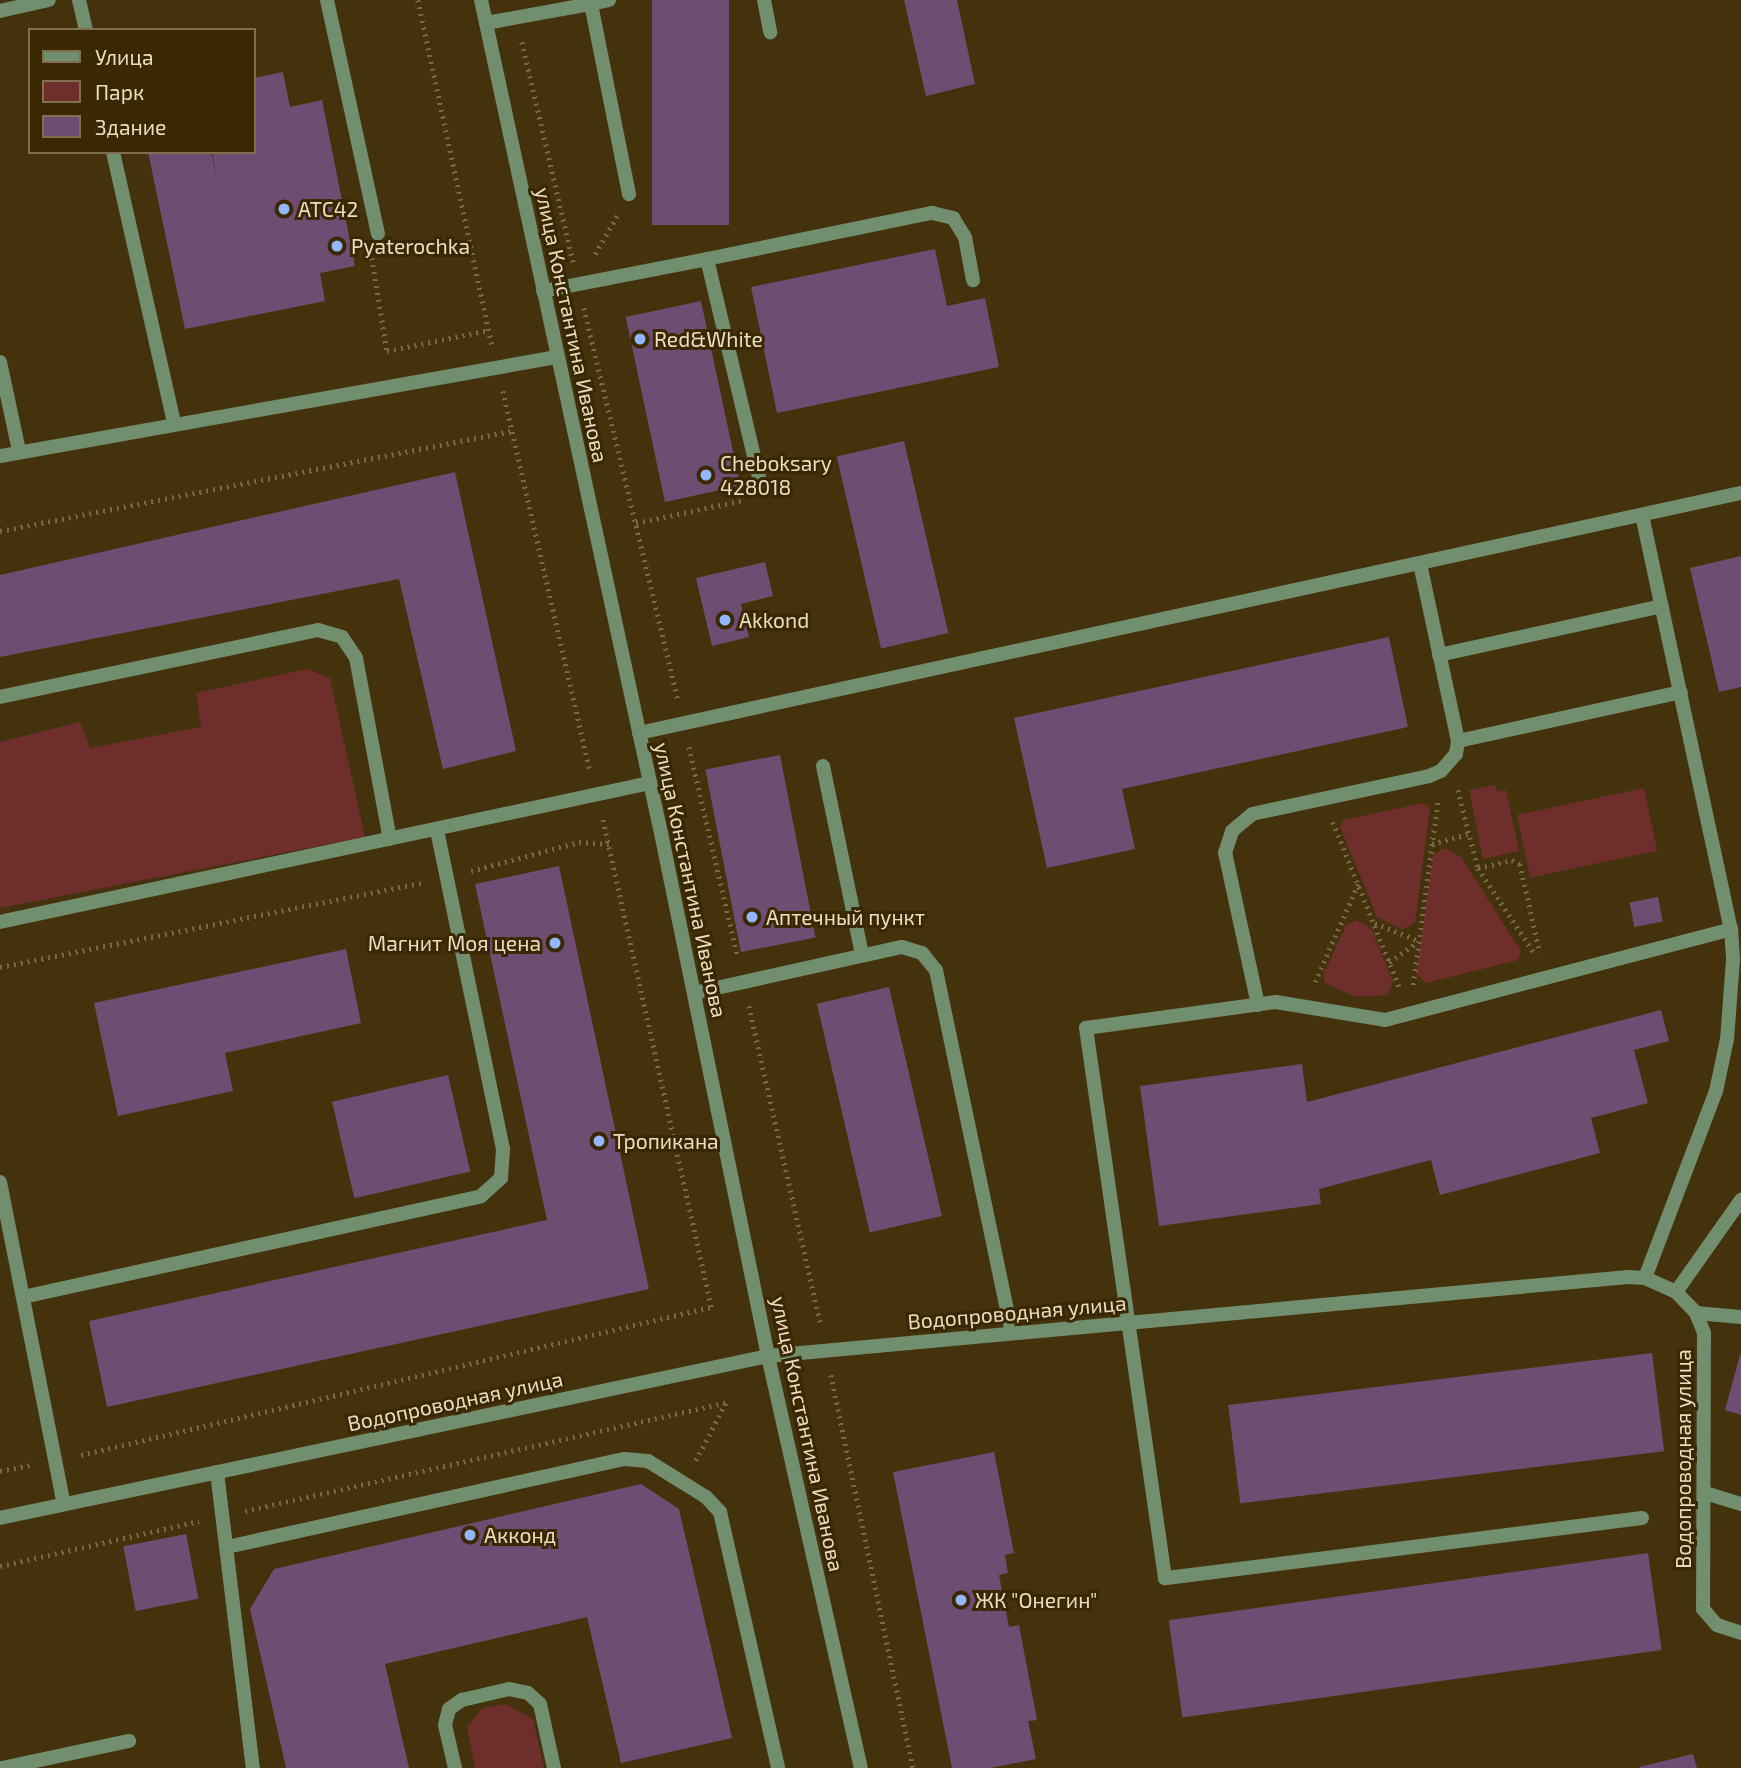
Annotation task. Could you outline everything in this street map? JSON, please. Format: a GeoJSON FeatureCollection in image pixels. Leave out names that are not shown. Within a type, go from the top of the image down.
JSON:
{"type":"FeatureCollection","features":[{"type":"Feature","properties":{"kind":"street"},"geometry":{"type":"LineString","coordinates":[[0,11],[49,0]]}},
{"type":"Feature","properties":{"kind":"street"},"geometry":{"type":"LineString","coordinates":[[79,0],[86,28]]}},
{"type":"Feature","properties":{"kind":"street"},"geometry":{"type":"LineString","coordinates":[[327,0],[378,233]]}},
{"type":"Feature","properties":{"kind":"street","name":"улица Константина Иванова"},"geometry":{"type":"LineString","coordinates":[[481,0],[650,783],[768,1356],[861,1768]]}},
{"type":"Feature","properties":{"kind":"street"},"geometry":{"type":"LineString","coordinates":[[486,23],[609,0]]}},
{"type":"Feature","properties":{"kind":"street"},"geometry":{"type":"LineString","coordinates":[[764,0],[771,32]]}},
{"type":"Feature","properties":{"kind":"street"},"geometry":{"type":"LineString","coordinates":[[591,4],[629,194]]}},
{"type":"Feature","properties":{"kind":"street"},"geometry":{"type":"LineString","coordinates":[[113,154],[174,422]]}},
{"type":"Feature","properties":{"kind":"street"},"geometry":{"type":"LineString","coordinates":[[543,292],[932,212],[953,218],[965,237],[973,280]]}},
{"type":"Feature","properties":{"kind":"street"},"geometry":{"type":"LineString","coordinates":[[707,259],[761,486]]}},
{"type":"Feature","properties":{"kind":"street"},"geometry":{"type":"LineString","coordinates":[[0,456],[174,422],[557,357]]}},
{"type":"Feature","properties":{"kind":"street"},"geometry":{"type":"LineString","coordinates":[[0,362],[19,451]]}},
{"type":"Feature","properties":{"kind":"street"},"geometry":{"type":"LineString","coordinates":[[639,733],[1741,493]]}},
{"type":"Feature","properties":{"kind":"street"},"geometry":{"type":"LineString","coordinates":[[1642,515],[1731,929],[1732,989],[1721,1069],[1696,1152],[1645,1278]]}},
{"type":"Feature","properties":{"kind":"street"},"geometry":{"type":"LineString","coordinates":[[1258,1005],[1226,853],[1228,840],[1252,814],[1324,799],[1446,766],[1458,741],[1420,564]]}},
{"type":"Feature","properties":{"kind":"street"},"geometry":{"type":"LineString","coordinates":[[1439,655],[1662,606]]}},
{"type":"Feature","properties":{"kind":"street"},"geometry":{"type":"LineString","coordinates":[[0,697],[318,631],[342,638],[356,658],[390,839]]}},
{"type":"Feature","properties":{"kind":"street"},"geometry":{"type":"LineString","coordinates":[[1458,741],[1681,692]]}},
{"type":"Feature","properties":{"kind":"street"},"geometry":{"type":"LineString","coordinates":[[823,766],[862,955]]}},
{"type":"Feature","properties":{"kind":"street"},"geometry":{"type":"LineString","coordinates":[[0,922],[650,783]]}},
{"type":"Feature","properties":{"kind":"street"},"geometry":{"type":"LineString","coordinates":[[23,1297],[481,1196],[501,1178],[503,1149],[437,829]]}},
{"type":"Feature","properties":{"kind":"street"},"geometry":{"type":"LineString","coordinates":[[1642,1518],[1165,1578],[1131,1322],[1086,1028],[1258,1005],[1306,1004],[1360,1019],[1385,1020],[1731,929]]}},
{"type":"Feature","properties":{"kind":"street"},"geometry":{"type":"LineString","coordinates":[[694,993],[902,947],[922,953],[936,970],[1012,1333]]}},
{"type":"Feature","properties":{"kind":"street"},"geometry":{"type":"LineString","coordinates":[[0,1182],[64,1504]]}},
{"type":"Feature","properties":{"kind":"street"},"geometry":{"type":"LineString","coordinates":[[1676,1292],[1741,1200]]}},
{"type":"Feature","properties":{"kind":"street","name":"Водопроводная улица"},"geometry":{"type":"LineString","coordinates":[[0,1518],[768,1356],[1645,1278],[1676,1292],[1696,1313],[1707,1358],[1703,1609],[1717,1625],[1741,1633]]}},
{"type":"Feature","properties":{"kind":"street"},"geometry":{"type":"LineString","coordinates":[[1696,1313],[1741,1317]]}},
{"type":"Feature","properties":{"kind":"street"},"geometry":{"type":"LineString","coordinates":[[227,1547],[624,1459],[648,1461],[706,1497],[724,1521],[778,1768]]}},
{"type":"Feature","properties":{"kind":"street"},"geometry":{"type":"LineString","coordinates":[[217,1472],[253,1768]]}},
{"type":"Feature","properties":{"kind":"street"},"geometry":{"type":"LineString","coordinates":[[1705,1493],[1741,1504]]}},
{"type":"Feature","properties":{"kind":"street"},"geometry":{"type":"LineString","coordinates":[[455,1768],[445,1725],[449,1709],[462,1700],[509,1689],[528,1693],[540,1704],[554,1768]]}},
{"type":"Feature","properties":{"kind":"street"},"geometry":{"type":"LineString","coordinates":[[2,1768],[129,1741]]}},
{"type":"Feature","properties":{"kind":"path"},"geometry":{"type":"LineString","coordinates":[[0,1471],[56,1461],[711,1307],[609,844],[497,366],[418,0]]}},
{"type":"Feature","properties":{"kind":"path"},"geometry":{"type":"LineString","coordinates":[[517,17],[744,984],[826,1350],[913,1768]]}},
{"type":"Feature","properties":{"kind":"path"},"geometry":{"type":"LineString","coordinates":[[578,284],[629,194]]}},
{"type":"Feature","properties":{"kind":"path"},"geometry":{"type":"LineString","coordinates":[[378,233],[371,260],[387,351],[489,330]]}},
{"type":"Feature","properties":{"kind":"path"},"geometry":{"type":"LineString","coordinates":[[0,531],[512,431]]}},
{"type":"Feature","properties":{"kind":"path"},"geometry":{"type":"LineString","coordinates":[[636,523],[755,497],[761,486]]}},
{"type":"Feature","properties":{"kind":"path"},"geometry":{"type":"LineString","coordinates":[[1446,766],[1478,867],[1543,967],[1520,864],[1512,860],[1478,867]]}},
{"type":"Feature","properties":{"kind":"path"},"geometry":{"type":"LineString","coordinates":[[1410,1013],[1432,844],[1446,766]]}},
{"type":"Feature","properties":{"kind":"path"},"geometry":{"type":"LineString","coordinates":[[1324,799],[1410,1013]]}},
{"type":"Feature","properties":{"kind":"path"},"geometry":{"type":"LineString","coordinates":[[1432,844],[1468,834]]}},
{"type":"Feature","properties":{"kind":"path"},"geometry":{"type":"LineString","coordinates":[[0,967],[447,878],[579,842],[609,844]]}},
{"type":"Feature","properties":{"kind":"path"},"geometry":{"type":"LineString","coordinates":[[1306,1004],[1358,883]]}},
{"type":"Feature","properties":{"kind":"path"},"geometry":{"type":"LineString","coordinates":[[1374,923],[1419,941]]}},
{"type":"Feature","properties":{"kind":"path"},"geometry":{"type":"LineString","coordinates":[[1389,962],[1419,941]]}},
{"type":"Feature","properties":{"kind":"green space"},"geometry":{"type":"Polygon","coordinates":[[[307,669],[330,678],[365,837],[0,908],[0,742],[80,722],[90,748],[201,727],[196,693],[307,669]]]}},
{"type":"Feature","properties":{"kind":"green space"},"geometry":{"type":"Polygon","coordinates":[[[1496,785],[1497,792],[1506,790],[1519,851],[1483,859],[1469,790],[1496,785]]]}},
{"type":"Feature","properties":{"kind":"green space"},"geometry":{"type":"Polygon","coordinates":[[[1644,788],[1657,851],[1530,878],[1517,815],[1644,788]]]}},
{"type":"Feature","properties":{"kind":"green space"},"geometry":{"type":"Polygon","coordinates":[[[1424,803],[1430,808],[1415,922],[1402,930],[1377,917],[1340,827],[1343,820],[1424,803]]]}},
{"type":"Feature","properties":{"kind":"green space"},"geometry":{"type":"Polygon","coordinates":[[[1445,848],[1461,857],[1521,951],[1518,960],[1426,983],[1416,974],[1433,854],[1445,848]]]}},
{"type":"Feature","properties":{"kind":"green space"},"geometry":{"type":"Polygon","coordinates":[[[1357,920],[1372,930],[1393,982],[1387,995],[1356,997],[1325,983],[1323,975],[1346,925],[1357,920]]]}},
{"type":"Feature","properties":{"kind":"green space"},"geometry":{"type":"Polygon","coordinates":[[[505,1704],[533,1719],[544,1768],[475,1768],[467,1727],[483,1708],[505,1704]]]}},
{"type":"Feature","properties":{"kind":"building"},"geometry":{"type":"Polygon","coordinates":[[[652,0],[729,0],[729,225],[652,225],[652,0]]]}},
{"type":"Feature","properties":{"kind":"building"},"geometry":{"type":"Polygon","coordinates":[[[904,0],[957,0],[975,84],[926,96],[904,0]]]}},
{"type":"Feature","properties":{"kind":"building","name":"АТС42"},"geometry":{"type":"Polygon","coordinates":[[[283,72],[290,107],[322,100],[355,266],[320,273],[325,301],[185,329],[148,154],[211,154],[217,178],[212,154],[256,154],[256,78],[283,72]]]}},
{"type":"Feature","properties":{"kind":"building"},"geometry":{"type":"Polygon","coordinates":[[[935,249],[947,306],[985,298],[999,367],[777,413],[751,287],[935,249]]]}},
{"type":"Feature","properties":{"kind":"building"},"geometry":{"type":"Polygon","coordinates":[[[701,301],[740,486],[665,502],[626,317],[701,301]]]}},
{"type":"Feature","properties":{"kind":"building"},"geometry":{"type":"Polygon","coordinates":[[[904,441],[948,633],[881,648],[837,457],[904,441]]]}},
{"type":"Feature","properties":{"kind":"building"},"geometry":{"type":"Polygon","coordinates":[[[455,472],[516,751],[443,769],[399,579],[0,657],[0,575],[455,472]]]}},
{"type":"Feature","properties":{"kind":"building"},"geometry":{"type":"Polygon","coordinates":[[[1741,556],[1741,687],[1719,692],[1690,568],[1741,556]]]}},
{"type":"Feature","properties":{"kind":"building","name":"Akkond"},"geometry":{"type":"Polygon","coordinates":[[[765,562],[773,596],[741,604],[749,637],[712,646],[696,578],[765,562]]]}},
{"type":"Feature","properties":{"kind":"building"},"geometry":{"type":"Polygon","coordinates":[[[1389,637],[1408,727],[1122,789],[1135,849],[1047,868],[1014,718],[1389,637]]]}},
{"type":"Feature","properties":{"kind":"building"},"geometry":{"type":"Polygon","coordinates":[[[780,755],[815,938],[741,952],[705,770],[780,755]]]}},
{"type":"Feature","properties":{"kind":"building"},"geometry":{"type":"Polygon","coordinates":[[[559,866],[649,1289],[107,1407],[89,1321],[547,1220],[475,884],[559,866]]]}},
{"type":"Feature","properties":{"kind":"building"},"geometry":{"type":"Polygon","coordinates":[[[1658,897],[1663,922],[1634,927],[1630,903],[1658,897]]]}},
{"type":"Feature","properties":{"kind":"building"},"geometry":{"type":"Polygon","coordinates":[[[346,949],[361,1023],[225,1053],[233,1091],[118,1116],[94,1003],[346,949]]]}},
{"type":"Feature","properties":{"kind":"building"},"geometry":{"type":"Polygon","coordinates":[[[889,987],[942,1216],[870,1233],[817,1004],[889,987]]]}},
{"type":"Feature","properties":{"kind":"building"},"geometry":{"type":"Polygon","coordinates":[[[1661,1010],[1669,1041],[1634,1050],[1648,1103],[1591,1118],[1600,1153],[1440,1195],[1431,1160],[1319,1189],[1321,1204],[1159,1226],[1140,1086],[1302,1064],[1307,1102],[1661,1010]]]}},
{"type":"Feature","properties":{"kind":"building"},"geometry":{"type":"Polygon","coordinates":[[[448,1075],[470,1171],[354,1198],[332,1102],[448,1075]]]}},
{"type":"Feature","properties":{"kind":"building"},"geometry":{"type":"Polygon","coordinates":[[[1652,1353],[1664,1451],[1240,1503],[1228,1405],[1652,1353]]]}},
{"type":"Feature","properties":{"kind":"building"},"geometry":{"type":"Polygon","coordinates":[[[1741,1355],[1741,1415],[1725,1410],[1741,1355]]]}},
{"type":"Feature","properties":{"kind":"building","name":"ЖК \"Онегин\""},"geometry":{"type":"Polygon","coordinates":[[[994,1452],[1014,1553],[1005,1555],[1008,1573],[999,1575],[1009,1627],[1019,1625],[1037,1720],[1028,1721],[1036,1759],[990,1768],[952,1768],[893,1472],[994,1452]]]}},
{"type":"Feature","properties":{"kind":"building"},"geometry":{"type":"Polygon","coordinates":[[[641,1484],[679,1509],[732,1738],[621,1763],[587,1617],[385,1664],[409,1768],[286,1768],[250,1609],[274,1569],[641,1484]]]}},
{"type":"Feature","properties":{"kind":"building"},"geometry":{"type":"Polygon","coordinates":[[[186,1534],[199,1599],[136,1611],[123,1546],[186,1534]]]}},
{"type":"Feature","properties":{"kind":"building"},"geometry":{"type":"Polygon","coordinates":[[[1648,1553],[1662,1650],[1182,1717],[1169,1620],[1648,1553]]]}},
{"type":"Feature","properties":{"kind":"building"},"geometry":{"type":"Polygon","coordinates":[[[1693,1754],[1697,1768],[1639,1767],[1693,1754]]]}},
{"type":"Feature","properties":{"kind":"place","name":"АТС42"},"geometry":{"type":"Point","coordinates":[284,209]}},
{"type":"Feature","properties":{"kind":"place","name":"Pyaterochka"},"geometry":{"type":"Point","coordinates":[337,246]}},
{"type":"Feature","properties":{"kind":"place","name":"Red&White"},"geometry":{"type":"Point","coordinates":[640,339]}},
{"type":"Feature","properties":{"kind":"place","name":"Cheboksary 428018"},"geometry":{"type":"Point","coordinates":[706,475]}},
{"type":"Feature","properties":{"kind":"place","name":"Akkond"},"geometry":{"type":"Point","coordinates":[725,620]}},
{"type":"Feature","properties":{"kind":"place","name":"Аптечный пункт"},"geometry":{"type":"Point","coordinates":[752,917]}},
{"type":"Feature","properties":{"kind":"place","name":"Магнит Моя цена"},"geometry":{"type":"Point","coordinates":[555,943]}},
{"type":"Feature","properties":{"kind":"place","name":"Тропикана"},"geometry":{"type":"Point","coordinates":[599,1141]}},
{"type":"Feature","properties":{"kind":"place","name":"Акконд"},"geometry":{"type":"Point","coordinates":[470,1535]}},
{"type":"Feature","properties":{"kind":"place","name":"ЖК \"Онегин\""},"geometry":{"type":"Point","coordinates":[961,1600]}}]}
